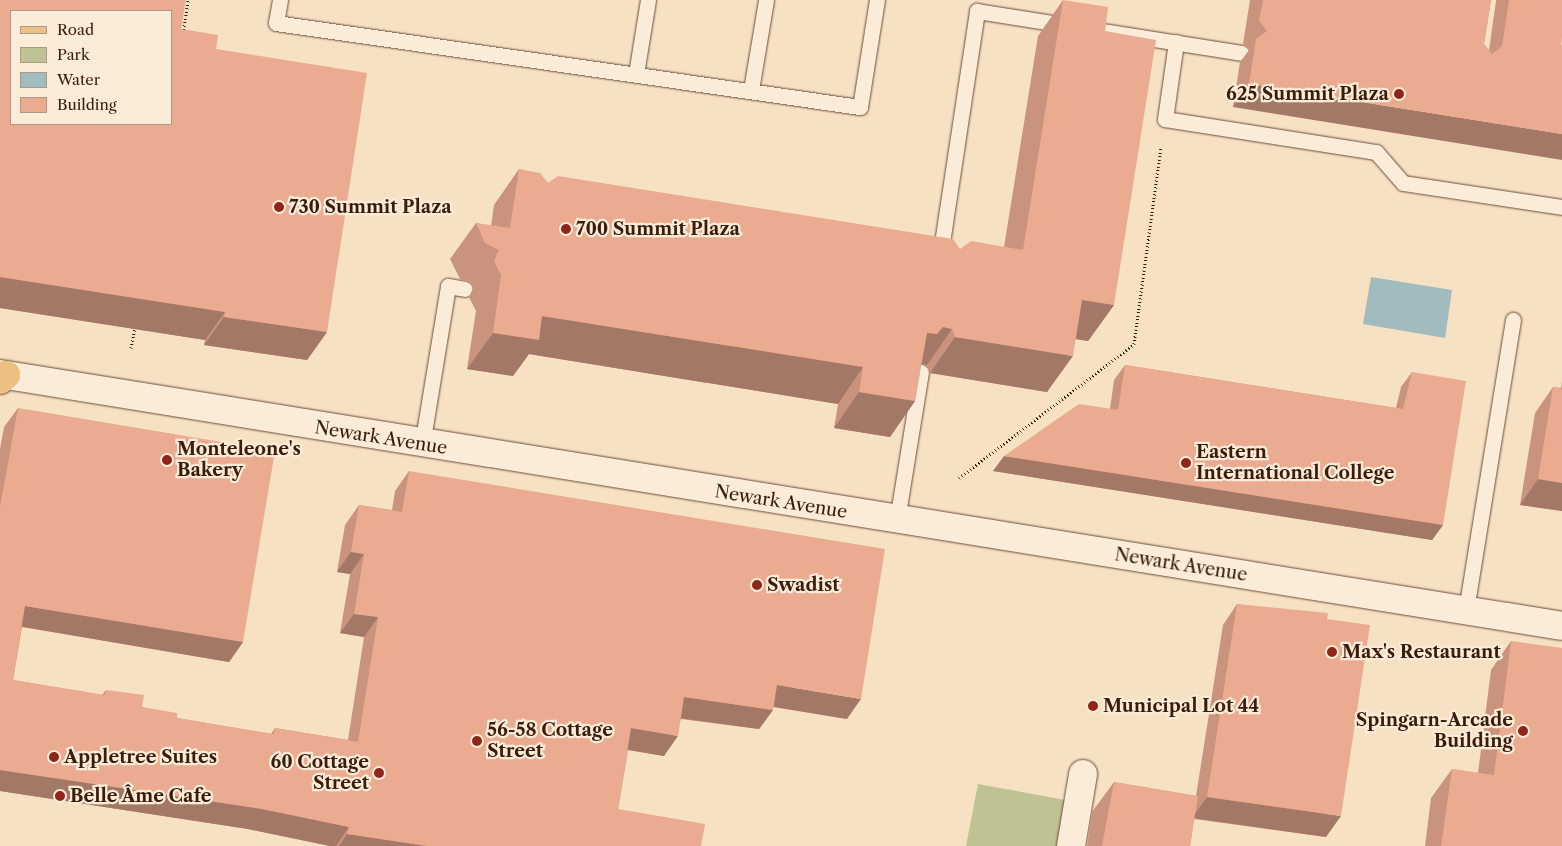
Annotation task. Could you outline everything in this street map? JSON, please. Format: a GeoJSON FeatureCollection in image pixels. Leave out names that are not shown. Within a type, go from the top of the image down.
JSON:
{"type":"FeatureCollection","features":[{"type":"Feature","properties":{"kind":"main road","name":"Newark Avenue"},"geometry":{"type":"LineString","coordinates":[[2,376],[422,445],[1562,626]]}},
{"type":"Feature","properties":{"kind":"main road"},"geometry":{"type":"LineString","coordinates":[[1071,846],[1083,774]]}},
{"type":"Feature","properties":{"kind":"lane"},"geometry":{"type":"LineString","coordinates":[[280,0],[276,23],[860,107],[876,0]]}},
{"type":"Feature","properties":{"kind":"lane"},"geometry":{"type":"LineString","coordinates":[[636,74],[648,0]]}},
{"type":"Feature","properties":{"kind":"lane"},"geometry":{"type":"LineString","coordinates":[[751,90],[766,0]]}},
{"type":"Feature","properties":{"kind":"lane"},"geometry":{"type":"LineString","coordinates":[[920,252],[939,262],[977,11],[1242,52]]}},
{"type":"Feature","properties":{"kind":"lane"},"geometry":{"type":"LineString","coordinates":[[1176,42],[1165,120],[1376,152],[1403,183],[1562,207]]}},
{"type":"Feature","properties":{"kind":"lane"},"geometry":{"type":"LineString","coordinates":[[422,445],[448,286],[465,289]]}},
{"type":"Feature","properties":{"kind":"lane"},"geometry":{"type":"LineString","coordinates":[[1466,610],[1513,320]]}},
{"type":"Feature","properties":{"kind":"lane"},"geometry":{"type":"LineString","coordinates":[[897,520],[921,372]]}},
{"type":"Feature","properties":{"kind":"path"},"geometry":{"type":"LineString","coordinates":[[181,43],[188,0]]}},
{"type":"Feature","properties":{"kind":"path"},"geometry":{"type":"LineString","coordinates":[[959,478],[1134,344],[1165,120]]}},
{"type":"Feature","properties":{"kind":"path"},"geometry":{"type":"LineString","coordinates":[[131,348],[136,320]]}},
{"type":"Feature","properties":{"kind":"green space"},"geometry":{"type":"Polygon","coordinates":[[[978,784],[1065,800],[1058,846],[966,846],[978,784]]]}},
{"type":"Feature","properties":{"kind":"water"},"geometry":{"type":"Polygon","coordinates":[[[1371,277],[1452,290],[1445,338],[1363,324],[1371,277]]]}},
{"type":"Feature","properties":{"kind":"building"},"geometry":{"type":"Polygon","coordinates":[[[0,0],[186,0],[181,29],[218,35],[216,49],[367,73],[327,332],[224,317],[225,312],[0,277],[0,0]]]}},
{"type":"Feature","properties":{"kind":"building","name":"700 Summit Plaza"},"geometry":{"type":"Polygon","coordinates":[[[1063,0],[1108,7],[1105,31],[1156,40],[1114,305],[1082,300],[1073,356],[955,337],[952,329],[943,327],[937,334],[927,333],[915,401],[859,392],[863,367],[542,316],[539,340],[493,333],[501,275],[494,261],[499,250],[485,243],[476,223],[510,228],[519,169],[540,173],[548,183],[558,176],[953,239],[960,249],[971,241],[1023,250],[1063,0]]]}},
{"type":"Feature","properties":{"kind":"building"},"geometry":{"type":"Polygon","coordinates":[[[1263,0],[1491,0],[1484,44],[1492,54],[1502,46],[1509,0],[1562,0],[1562,134],[1249,84],[1256,39],[1267,31],[1259,21],[1263,0]]]}},
{"type":"Feature","properties":{"kind":"building","name":"Eastern International College"},"geometry":{"type":"Polygon","coordinates":[[[1125,365],[1403,409],[1412,372],[1466,381],[1443,525],[1004,456],[1079,404],[1118,410],[1125,365]]]}},
{"type":"Feature","properties":{"kind":"building"},"geometry":{"type":"Polygon","coordinates":[[[1553,387],[1562,389],[1562,483],[1538,479],[1553,387]]]}},
{"type":"Feature","properties":{"kind":"building"},"geometry":{"type":"Polygon","coordinates":[[[18,408],[275,451],[243,642],[25,606],[13,680],[105,695],[106,690],[144,695],[142,707],[177,713],[177,718],[274,734],[275,728],[358,742],[378,617],[354,614],[364,554],[351,552],[359,505],[402,512],[409,471],[885,549],[861,699],[777,685],[773,710],[684,697],[678,736],[631,728],[618,809],[705,824],[701,846],[427,846],[347,834],[349,827],[262,809],[0,770],[0,507],[18,408]]]}},
{"type":"Feature","properties":{"kind":"building"},"geometry":{"type":"Polygon","coordinates":[[[1237,604],[1328,613],[1327,619],[1370,625],[1341,816],[1207,797],[1237,604]]]}},
{"type":"Feature","properties":{"kind":"building"},"geometry":{"type":"Polygon","coordinates":[[[1511,641],[1562,648],[1562,846],[1441,846],[1452,769],[1494,775],[1511,641]]]}},
{"type":"Feature","properties":{"kind":"building"},"geometry":{"type":"Polygon","coordinates":[[[1114,782],[1198,796],[1190,846],[1102,846],[1114,782]]]}},
{"type":"Feature","properties":{"kind":"place","name":"625 Summit Plaza"},"geometry":{"type":"Point","coordinates":[1399,94]}},
{"type":"Feature","properties":{"kind":"place","name":"730 Summit Plaza"},"geometry":{"type":"Point","coordinates":[279,207]}},
{"type":"Feature","properties":{"kind":"place","name":"700 Summit Plaza"},"geometry":{"type":"Point","coordinates":[566,229]}},
{"type":"Feature","properties":{"kind":"place","name":"Monteleone's Bakery"},"geometry":{"type":"Point","coordinates":[167,460]}},
{"type":"Feature","properties":{"kind":"place","name":"Eastern International College"},"geometry":{"type":"Point","coordinates":[1186,463]}},
{"type":"Feature","properties":{"kind":"place","name":"Swadist"},"geometry":{"type":"Point","coordinates":[757,585]}},
{"type":"Feature","properties":{"kind":"place","name":"Max's Restaurant"},"geometry":{"type":"Point","coordinates":[1332,652]}},
{"type":"Feature","properties":{"kind":"place","name":"Municipal Lot 44"},"geometry":{"type":"Point","coordinates":[1093,706]}},
{"type":"Feature","properties":{"kind":"place","name":"Spingarn-Arcade Building"},"geometry":{"type":"Point","coordinates":[1523,731]}},
{"type":"Feature","properties":{"kind":"place","name":"56-58 Cottage Street"},"geometry":{"type":"Point","coordinates":[477,741]}},
{"type":"Feature","properties":{"kind":"place","name":"Appletree Suites"},"geometry":{"type":"Point","coordinates":[54,757]}},
{"type":"Feature","properties":{"kind":"place","name":"60 Cottage Street"},"geometry":{"type":"Point","coordinates":[379,773]}},
{"type":"Feature","properties":{"kind":"place","name":"Belle Âme Cafe"},"geometry":{"type":"Point","coordinates":[60,796]}}]}
